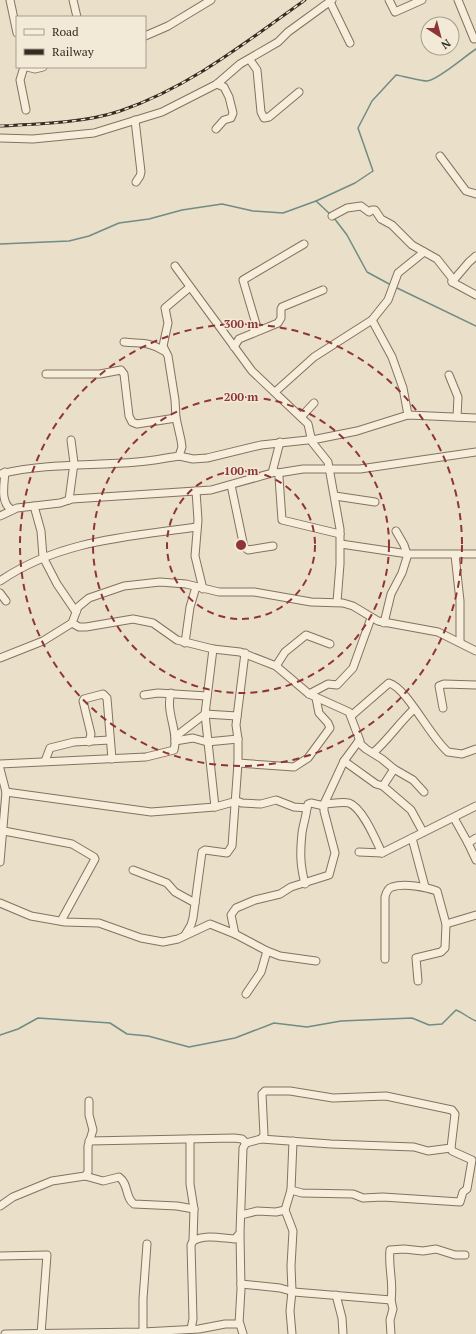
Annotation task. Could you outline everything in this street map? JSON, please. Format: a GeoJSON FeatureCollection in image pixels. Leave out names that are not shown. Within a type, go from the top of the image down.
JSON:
{"type":"FeatureCollection","features":[{"type":"Feature","properties":{"kind":"street"},"geometry":{"type":"LineString","coordinates":[[10,0],[16,27]]}},
{"type":"Feature","properties":{"kind":"street"},"geometry":{"type":"LineString","coordinates":[[73,0],[77,16]]}},
{"type":"Feature","properties":{"kind":"street"},"geometry":{"type":"LineString","coordinates":[[146,36],[168,26],[211,0]]}},
{"type":"Feature","properties":{"kind":"street"},"geometry":{"type":"LineString","coordinates":[[389,0],[395,12],[422,0]]}},
{"type":"Feature","properties":{"kind":"street"},"geometry":{"type":"LineString","coordinates":[[458,0],[474,39]]}},
{"type":"Feature","properties":{"kind":"street"},"geometry":{"type":"LineString","coordinates":[[0,138],[33,139],[94,133],[162,112],[217,84],[240,64],[250,60],[278,42],[288,32],[331,1],[350,43]]}},
{"type":"Feature","properties":{"kind":"street"},"geometry":{"type":"LineString","coordinates":[[250,60],[257,70],[264,118],[269,117],[299,92]]}},
{"type":"Feature","properties":{"kind":"street"},"geometry":{"type":"LineString","coordinates":[[24,68],[20,80],[26,110]]}},
{"type":"Feature","properties":{"kind":"street"},"geometry":{"type":"LineString","coordinates":[[216,129],[224,120],[231,118],[233,113],[229,97],[224,87],[217,84]]}},
{"type":"Feature","properties":{"kind":"street"},"geometry":{"type":"LineString","coordinates":[[136,120],[141,172],[136,182]]}},
{"type":"Feature","properties":{"kind":"street"},"geometry":{"type":"LineString","coordinates":[[440,156],[466,191],[476,194]]}},
{"type":"Feature","properties":{"kind":"street"},"geometry":{"type":"LineString","coordinates":[[332,216],[354,206],[363,206],[369,212],[375,210],[381,219],[389,223],[412,245],[433,255],[442,263],[452,282],[476,295]]}},
{"type":"Feature","properties":{"kind":"street"},"geometry":{"type":"LineString","coordinates":[[253,333],[256,324],[243,280],[304,244]]}},
{"type":"Feature","properties":{"kind":"street"},"geometry":{"type":"LineString","coordinates":[[275,392],[314,357],[372,320],[388,300],[398,273],[424,252]]}},
{"type":"Feature","properties":{"kind":"street"},"geometry":{"type":"LineString","coordinates":[[452,282],[476,256]]}},
{"type":"Feature","properties":{"kind":"street"},"geometry":{"type":"LineString","coordinates":[[175,266],[252,371],[301,417],[310,428],[311,440],[325,457],[330,470],[340,534],[337,602]]}},
{"type":"Feature","properties":{"kind":"street"},"geometry":{"type":"LineString","coordinates":[[179,456],[182,447],[182,440],[176,418],[169,364],[164,351],[163,342],[168,323],[165,308],[190,287]]}},
{"type":"Feature","properties":{"kind":"street"},"geometry":{"type":"LineString","coordinates":[[234,347],[239,339],[278,323],[281,318],[282,307],[323,290]]}},
{"type":"Feature","properties":{"kind":"street"},"geometry":{"type":"LineString","coordinates":[[372,320],[392,357],[402,388],[408,415]]}},
{"type":"Feature","properties":{"kind":"street"},"geometry":{"type":"LineString","coordinates":[[124,342],[143,342],[153,344],[164,351]]}},
{"type":"Feature","properties":{"kind":"street"},"geometry":{"type":"LineString","coordinates":[[46,374],[100,374],[121,370],[124,374],[132,422],[137,424],[176,418]]}},
{"type":"Feature","properties":{"kind":"street"},"geometry":{"type":"LineString","coordinates":[[449,375],[458,397],[457,417]]}},
{"type":"Feature","properties":{"kind":"street"},"geometry":{"type":"LineString","coordinates":[[301,417],[314,403]]}},
{"type":"Feature","properties":{"kind":"street"},"geometry":{"type":"LineString","coordinates":[[12,510],[8,508],[4,501],[3,473],[27,467],[138,462],[179,456],[207,458],[280,442],[311,440],[357,431],[408,415],[463,416],[476,418]]}},
{"type":"Feature","properties":{"kind":"street"},"geometry":{"type":"LineString","coordinates":[[68,500],[74,464],[71,440]]}},
{"type":"Feature","properties":{"kind":"street"},"geometry":{"type":"LineString","coordinates":[[280,442],[275,473],[282,520],[340,534]]}},
{"type":"Feature","properties":{"kind":"street"},"geometry":{"type":"LineString","coordinates":[[0,516],[12,510],[60,503],[68,500],[196,491],[231,486],[275,473],[303,469],[360,469],[476,452]]}},
{"type":"Feature","properties":{"kind":"street"},"geometry":{"type":"LineString","coordinates":[[231,486],[244,548],[248,550],[273,546]]}},
{"type":"Feature","properties":{"kind":"street"},"geometry":{"type":"LineString","coordinates":[[185,643],[190,607],[199,588],[195,556],[197,527],[196,491]]}},
{"type":"Feature","properties":{"kind":"street"},"geometry":{"type":"LineString","coordinates":[[335,496],[375,502]]}},
{"type":"Feature","properties":{"kind":"street"},"geometry":{"type":"LineString","coordinates":[[34,506],[41,531],[43,557],[57,584],[76,612]]}},
{"type":"Feature","properties":{"kind":"street"},"geometry":{"type":"LineString","coordinates":[[0,581],[43,557],[97,541],[197,527]]}},
{"type":"Feature","properties":{"kind":"street"},"geometry":{"type":"LineString","coordinates":[[384,623],[393,590],[401,575],[407,554],[396,531]]}},
{"type":"Feature","properties":{"kind":"street"},"geometry":{"type":"LineString","coordinates":[[340,544],[407,554],[476,554]]}},
{"type":"Feature","properties":{"kind":"street"},"geometry":{"type":"LineString","coordinates":[[455,554],[461,625],[460,642]]}},
{"type":"Feature","properties":{"kind":"street"},"geometry":{"type":"LineString","coordinates":[[0,658],[43,642],[72,623],[76,612],[83,602],[89,598],[124,586],[160,582],[224,593],[254,592],[320,603],[337,602],[349,604],[371,618],[384,623],[431,631],[460,642],[476,651]]}},
{"type":"Feature","properties":{"kind":"street"},"geometry":{"type":"LineString","coordinates":[[0,593],[6,601]]}},
{"type":"Feature","properties":{"kind":"street"},"geometry":{"type":"LineString","coordinates":[[309,694],[326,685],[337,685],[353,668],[371,618]]}},
{"type":"Feature","properties":{"kind":"street"},"geometry":{"type":"LineString","coordinates":[[72,623],[79,627],[86,627],[133,619],[147,621],[158,625],[173,638],[185,643],[213,649],[245,653],[276,666],[309,694],[344,709],[352,716],[360,741],[344,761],[324,805],[324,811],[334,853],[329,875],[305,884],[291,887],[280,894],[255,900],[236,908],[231,915],[235,934]]}},
{"type":"Feature","properties":{"kind":"street"},"geometry":{"type":"LineString","coordinates":[[276,666],[285,652],[306,635],[330,644]]}},
{"type":"Feature","properties":{"kind":"street"},"geometry":{"type":"LineString","coordinates":[[213,649],[205,714],[215,807]]}},
{"type":"Feature","properties":{"kind":"street"},"geometry":{"type":"LineString","coordinates":[[185,935],[191,925],[202,852],[205,850],[227,853],[232,846],[237,801],[237,716],[245,653]]}},
{"type":"Feature","properties":{"kind":"street"},"geometry":{"type":"LineString","coordinates":[[352,716],[389,683],[396,686],[408,698],[414,709],[448,752],[462,754],[476,749]]}},
{"type":"Feature","properties":{"kind":"street"},"geometry":{"type":"LineString","coordinates":[[443,708],[439,686],[444,684],[476,684]]}},
{"type":"Feature","properties":{"kind":"street"},"geometry":{"type":"LineString","coordinates":[[144,695],[151,693],[171,693],[207,696]]}},
{"type":"Feature","properties":{"kind":"street"},"geometry":{"type":"LineString","coordinates":[[0,764],[146,757],[170,752],[174,750],[175,739],[169,706],[171,693]]}},
{"type":"Feature","properties":{"kind":"street"},"geometry":{"type":"LineString","coordinates":[[89,742],[91,734],[83,701],[84,699],[103,694],[107,698],[112,759]]}},
{"type":"Feature","properties":{"kind":"street"},"geometry":{"type":"LineString","coordinates":[[238,763],[294,767],[308,758],[330,728],[319,712],[316,698]]}},
{"type":"Feature","properties":{"kind":"street"},"geometry":{"type":"LineString","coordinates":[[373,754],[387,741],[401,721],[414,709]]}},
{"type":"Feature","properties":{"kind":"street"},"geometry":{"type":"LineString","coordinates":[[175,739],[205,714],[237,716]]}},
{"type":"Feature","properties":{"kind":"street"},"geometry":{"type":"LineString","coordinates":[[175,739],[193,738],[207,742],[238,739]]}},
{"type":"Feature","properties":{"kind":"street"},"geometry":{"type":"LineString","coordinates":[[44,761],[50,748],[74,742],[110,740]]}},
{"type":"Feature","properties":{"kind":"street"},"geometry":{"type":"LineString","coordinates":[[358,742],[373,754],[387,762],[394,769],[413,780],[424,792]]}},
{"type":"Feature","properties":{"kind":"street"},"geometry":{"type":"LineString","coordinates":[[344,761],[376,784],[383,786],[411,810],[423,832]]}},
{"type":"Feature","properties":{"kind":"street"},"geometry":{"type":"LineString","coordinates":[[0,769],[6,792],[4,831],[0,862]]}},
{"type":"Feature","properties":{"kind":"street"},"geometry":{"type":"LineString","coordinates":[[383,786],[394,769]]}},
{"type":"Feature","properties":{"kind":"street"},"geometry":{"type":"LineString","coordinates":[[6,792],[151,812],[215,807],[237,801],[242,803],[261,804],[277,800],[294,807],[307,808]]}},
{"type":"Feature","properties":{"kind":"street"},"geometry":{"type":"LineString","coordinates":[[305,884],[299,858],[308,804],[324,805],[349,803],[354,806],[367,822],[382,853]]}},
{"type":"Feature","properties":{"kind":"street"},"geometry":{"type":"LineString","coordinates":[[359,852],[382,853],[476,806]]}},
{"type":"Feature","properties":{"kind":"street"},"geometry":{"type":"LineString","coordinates":[[454,818],[468,842],[476,860]]}},
{"type":"Feature","properties":{"kind":"street"},"geometry":{"type":"LineString","coordinates":[[4,831],[72,844],[94,857],[95,859],[61,921]]}},
{"type":"Feature","properties":{"kind":"street"},"geometry":{"type":"LineString","coordinates":[[412,838],[425,887]]}},
{"type":"Feature","properties":{"kind":"street"},"geometry":{"type":"LineString","coordinates":[[468,842],[476,838]]}},
{"type":"Feature","properties":{"kind":"street"},"geometry":{"type":"LineString","coordinates":[[133,870],[167,883],[175,892],[195,903]]}},
{"type":"Feature","properties":{"kind":"street"},"geometry":{"type":"LineString","coordinates":[[385,959],[385,897],[387,891],[392,887],[425,887],[437,891],[446,924],[444,950],[416,958],[418,981]]}},
{"type":"Feature","properties":{"kind":"street"},"geometry":{"type":"LineString","coordinates":[[0,903],[31,916],[61,921],[98,923],[141,938],[163,942],[178,939],[210,924],[235,934],[267,951],[280,956],[316,961]]}},
{"type":"Feature","properties":{"kind":"street"},"geometry":{"type":"LineString","coordinates":[[446,924],[476,915]]}},
{"type":"Feature","properties":{"kind":"street"},"geometry":{"type":"LineString","coordinates":[[246,994],[261,972],[267,951]]}},
{"type":"Feature","properties":{"kind":"street"},"geometry":{"type":"LineString","coordinates":[[261,1139],[265,1132],[263,1092],[271,1090],[290,1091],[333,1098],[393,1096],[452,1110],[455,1114],[451,1148],[452,1151],[472,1160],[467,1189],[463,1192],[460,1202],[395,1198],[363,1198],[353,1194],[307,1193],[291,1190]]}},
{"type":"Feature","properties":{"kind":"street"},"geometry":{"type":"LineString","coordinates":[[86,1176],[88,1172],[89,1141],[93,1130],[89,1114],[90,1101]]}},
{"type":"Feature","properties":{"kind":"street"},"geometry":{"type":"LineString","coordinates":[[89,1141],[242,1138],[246,1142]]}},
{"type":"Feature","properties":{"kind":"street"},"geometry":{"type":"LineString","coordinates":[[190,1139],[190,1184],[194,1209],[191,1282],[193,1319],[191,1329]]}},
{"type":"Feature","properties":{"kind":"street"},"geometry":{"type":"LineString","coordinates":[[246,1142],[261,1139],[414,1147],[428,1151],[451,1148]]}},
{"type":"Feature","properties":{"kind":"street"},"geometry":{"type":"LineString","coordinates":[[292,1334],[290,1311],[292,1291],[292,1231],[285,1210],[291,1190],[293,1141]]}},
{"type":"Feature","properties":{"kind":"street"},"geometry":{"type":"LineString","coordinates":[[243,1334],[242,1326],[239,1324],[241,1284],[240,1233],[243,1148],[246,1142]]}},
{"type":"Feature","properties":{"kind":"street"},"geometry":{"type":"LineString","coordinates":[[0,1206],[13,1197],[52,1181],[86,1176],[103,1181],[119,1177],[127,1185],[130,1201],[134,1204],[177,1206],[194,1209]]}},
{"type":"Feature","properties":{"kind":"street"},"geometry":{"type":"LineString","coordinates":[[241,1215],[257,1210],[276,1212],[285,1210]]}},
{"type":"Feature","properties":{"kind":"street"},"geometry":{"type":"LineString","coordinates":[[192,1241],[215,1237],[235,1239],[240,1233]]}},
{"type":"Feature","properties":{"kind":"street"},"geometry":{"type":"LineString","coordinates":[[143,1332],[143,1299],[147,1244]]}},
{"type":"Feature","properties":{"kind":"street"},"geometry":{"type":"LineString","coordinates":[[391,1334],[390,1320],[393,1310],[391,1300],[393,1286],[389,1264],[390,1250],[404,1249],[423,1251],[436,1249],[455,1255],[465,1255]]}},
{"type":"Feature","properties":{"kind":"street"},"geometry":{"type":"LineString","coordinates":[[0,1256],[46,1255],[41,1334]]}},
{"type":"Feature","properties":{"kind":"street"},"geometry":{"type":"LineString","coordinates":[[241,1284],[261,1285],[292,1291],[391,1300]]}},
{"type":"Feature","properties":{"kind":"street"},"geometry":{"type":"LineString","coordinates":[[336,1295],[342,1318],[343,1334]]}},
{"type":"Feature","properties":{"kind":"street"},"geometry":{"type":"LineString","coordinates":[[4,1334],[143,1332],[239,1324]]}},
{"type":"Feature","properties":{"kind":"waterway"},"geometry":{"type":"LineString","coordinates":[[0,244],[69,241],[89,236],[119,223],[149,219],[182,210],[222,204],[253,211],[283,213],[316,201],[355,183],[373,171],[358,128],[372,101],[396,75],[425,81],[432,80],[476,49]]}},
{"type":"Feature","properties":{"kind":"waterway"},"geometry":{"type":"LineString","coordinates":[[316,201],[331,215]]}},
{"type":"Feature","properties":{"kind":"waterway"},"geometry":{"type":"LineString","coordinates":[[334,218],[347,235],[367,272],[391,285]]}},
{"type":"Feature","properties":{"kind":"waterway"},"geometry":{"type":"LineString","coordinates":[[395,287],[476,326]]}},
{"type":"Feature","properties":{"kind":"waterway"},"geometry":{"type":"LineString","coordinates":[[0,1035],[18,1029],[38,1018],[110,1023],[127,1034],[148,1036],[189,1047],[235,1038],[274,1023],[307,1027],[341,1021],[412,1018],[429,1025],[442,1024],[456,1010],[476,1021]]}},
{"type":"Feature","properties":{"kind":"railway"},"geometry":{"type":"LineString","coordinates":[[0,126],[61,122],[92,118],[120,111],[146,101],[217,62],[305,0]]}}]}
